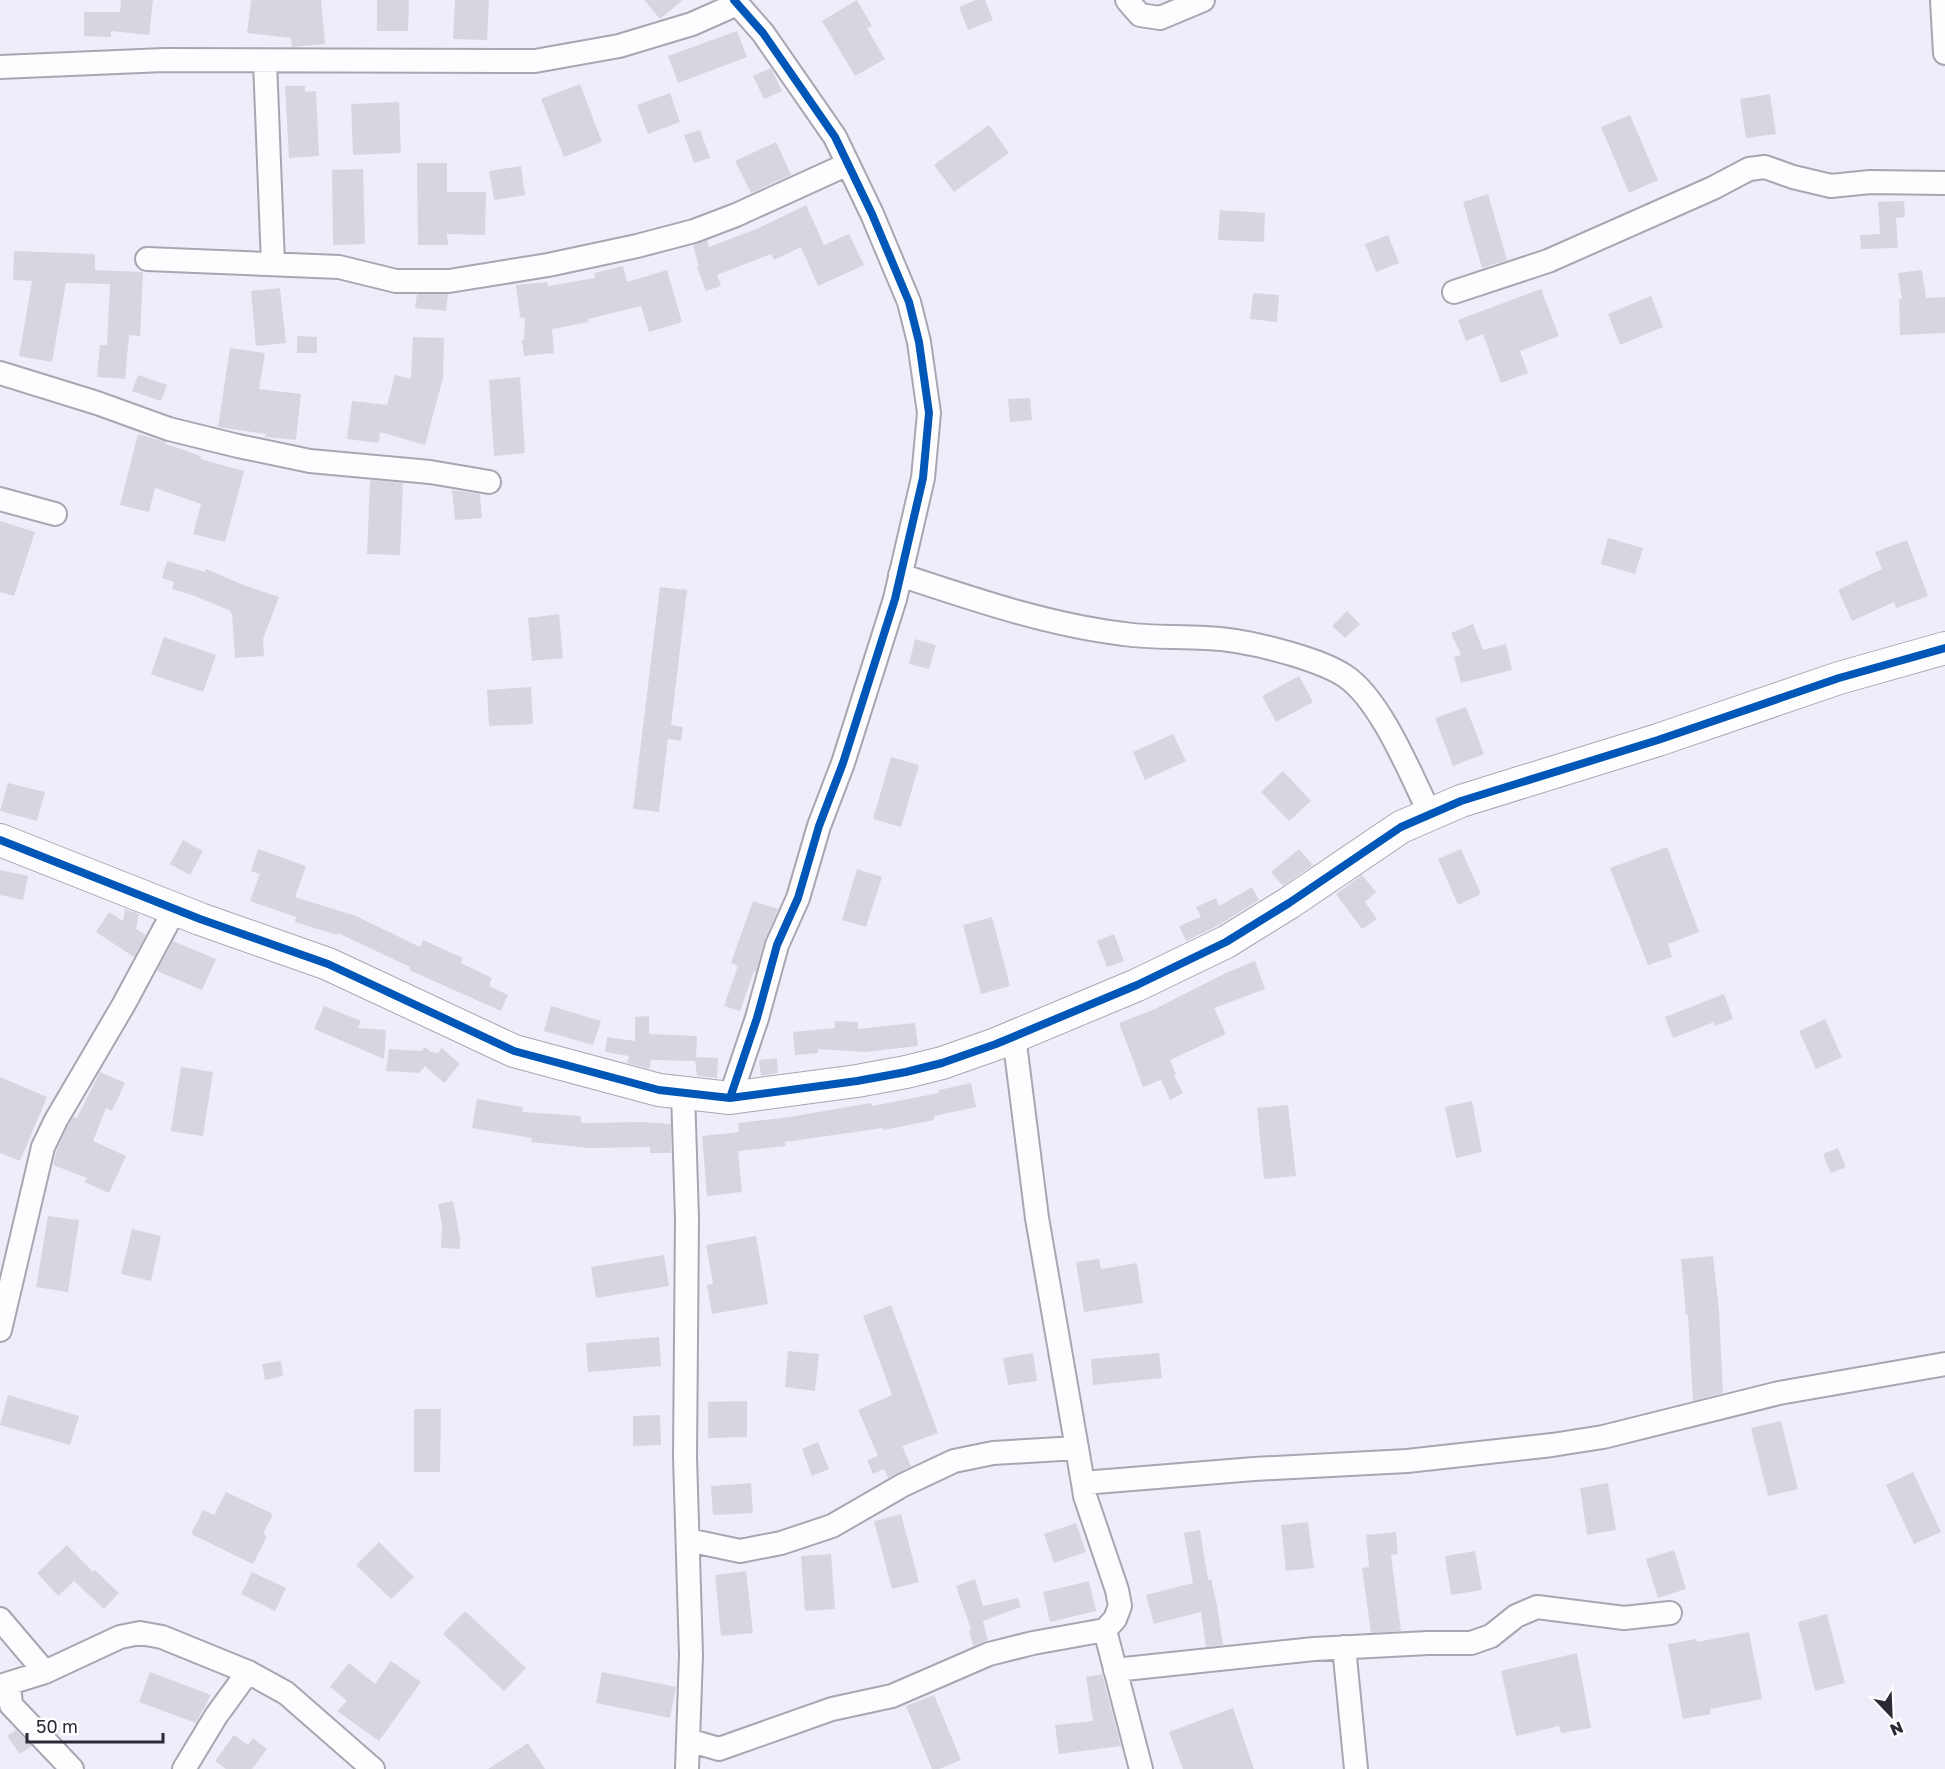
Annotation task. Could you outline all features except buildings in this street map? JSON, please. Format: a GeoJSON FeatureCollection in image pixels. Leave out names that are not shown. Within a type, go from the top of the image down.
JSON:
{"type":"FeatureCollection","features":[{"type":"Feature","properties":{"kind":"street"},"geometry":{"type":"LineString","coordinates":[[1127,0],[1140,15],[1160,18],[1203,0]]}},
{"type":"Feature","properties":{"kind":"street"},"geometry":{"type":"LineString","coordinates":[[1942,0],[1945,53]]}},
{"type":"Feature","properties":{"kind":"street"},"geometry":{"type":"LineString","coordinates":[[0,67],[164,60],[535,61],[619,46],[692,24],[736,2],[763,33],[796,78],[835,138],[872,214],[909,302],[919,342],[929,413],[923,478],[895,599],[843,763],[819,826],[798,898],[777,945],[757,1018],[730,1098]]}},
{"type":"Feature","properties":{"kind":"street"},"geometry":{"type":"LineString","coordinates":[[265,61],[273,264]]}},
{"type":"Feature","properties":{"kind":"street"},"geometry":{"type":"LineString","coordinates":[[147,259],[339,267],[396,281],[448,281],[548,265],[694,231],[736,215],[848,164]]}},
{"type":"Feature","properties":{"kind":"street"},"geometry":{"type":"LineString","coordinates":[[1454,292],[1548,261],[1713,188],[1749,169],[1765,167],[1830,186],[1870,182],[1945,183]]}},
{"type":"Feature","properties":{"kind":"street"},"geometry":{"type":"LineString","coordinates":[[0,373],[97,403],[169,429],[238,446],[310,461],[430,472],[489,482]]}},
{"type":"Feature","properties":{"kind":"street"},"geometry":{"type":"LineString","coordinates":[[0,499],[55,514]]}},
{"type":"Feature","properties":{"kind":"street"},"geometry":{"type":"LineString","coordinates":[[900,575],[1014,611],[1085,627],[1124,634],[1242,641],[1314,661],[1345,676],[1362,692],[1385,727],[1430,814]]}},
{"type":"Feature","properties":{"kind":"street"},"geometry":{"type":"LineString","coordinates":[[0,840],[175,909],[328,964],[513,1051],[658,1090],[730,1098],[857,1081],[942,1064],[1137,985],[1226,942],[1289,903],[1401,826],[1461,801],[1658,740],[1839,678],[1945,648]]}},
{"type":"Feature","properties":{"kind":"street"},"geometry":{"type":"LineString","coordinates":[[0,1330],[43,1147],[175,909]]}},
{"type":"Feature","properties":{"kind":"street"},"geometry":{"type":"LineString","coordinates":[[688,1740],[719,1749],[832,1709],[892,1696],[989,1654],[1033,1643],[1105,1630],[1115,1619],[1120,1606],[1117,1590],[1085,1496],[1037,1218],[1014,1036]]}},
{"type":"Feature","properties":{"kind":"street"},"geometry":{"type":"LineString","coordinates":[[682,1092],[687,1219],[685,1457],[691,1655],[687,1769]]}},
{"type":"Feature","properties":{"kind":"street"},"geometry":{"type":"LineString","coordinates":[[1083,1482],[1254,1469],[1407,1461],[1552,1445],[1603,1437],[1779,1394],[1945,1364]]}},
{"type":"Feature","properties":{"kind":"street"},"geometry":{"type":"LineString","coordinates":[[688,1540],[740,1551],[781,1543],[832,1526],[903,1485],[954,1461],[993,1452],[1077,1448]]}},
{"type":"Feature","properties":{"kind":"street"},"geometry":{"type":"LineString","coordinates":[[1115,1670],[1344,1647],[1471,1643],[1491,1636],[1516,1616],[1537,1607],[1624,1618],[1670,1613]]}},
{"type":"Feature","properties":{"kind":"street"},"geometry":{"type":"LineString","coordinates":[[0,1619],[45,1672]]}},
{"type":"Feature","properties":{"kind":"street"},"geometry":{"type":"LineString","coordinates":[[1105,1630],[1141,1769]]}},
{"type":"Feature","properties":{"kind":"street"},"geometry":{"type":"LineString","coordinates":[[72,1769],[11,1705],[5,1685],[45,1672],[120,1637],[140,1633],[162,1637],[248,1672],[286,1693],[373,1769]]}},
{"type":"Feature","properties":{"kind":"street"},"geometry":{"type":"LineString","coordinates":[[1344,1647],[1356,1769]]}},
{"type":"Feature","properties":{"kind":"street"},"geometry":{"type":"LineString","coordinates":[[184,1769],[216,1716],[248,1672]]}},
{"type":"Feature","properties":{"kind":"cycle path"},"geometry":{"type":"LineString","coordinates":[[730,1098],[757,1018],[777,945],[798,898],[819,826],[843,763],[895,599],[923,478],[929,413],[919,342],[909,302],[872,214],[835,137],[763,33],[734,0]]}},
{"type":"Feature","properties":{"kind":"cycle path"},"geometry":{"type":"LineString","coordinates":[[0,840],[200,919],[328,964],[514,1051],[659,1090],[730,1098],[906,1072],[942,1063],[996,1044],[1137,985],[1226,942],[1289,903],[1401,827],[1461,801],[1658,740],[1839,678],[1945,648]]}}]}
